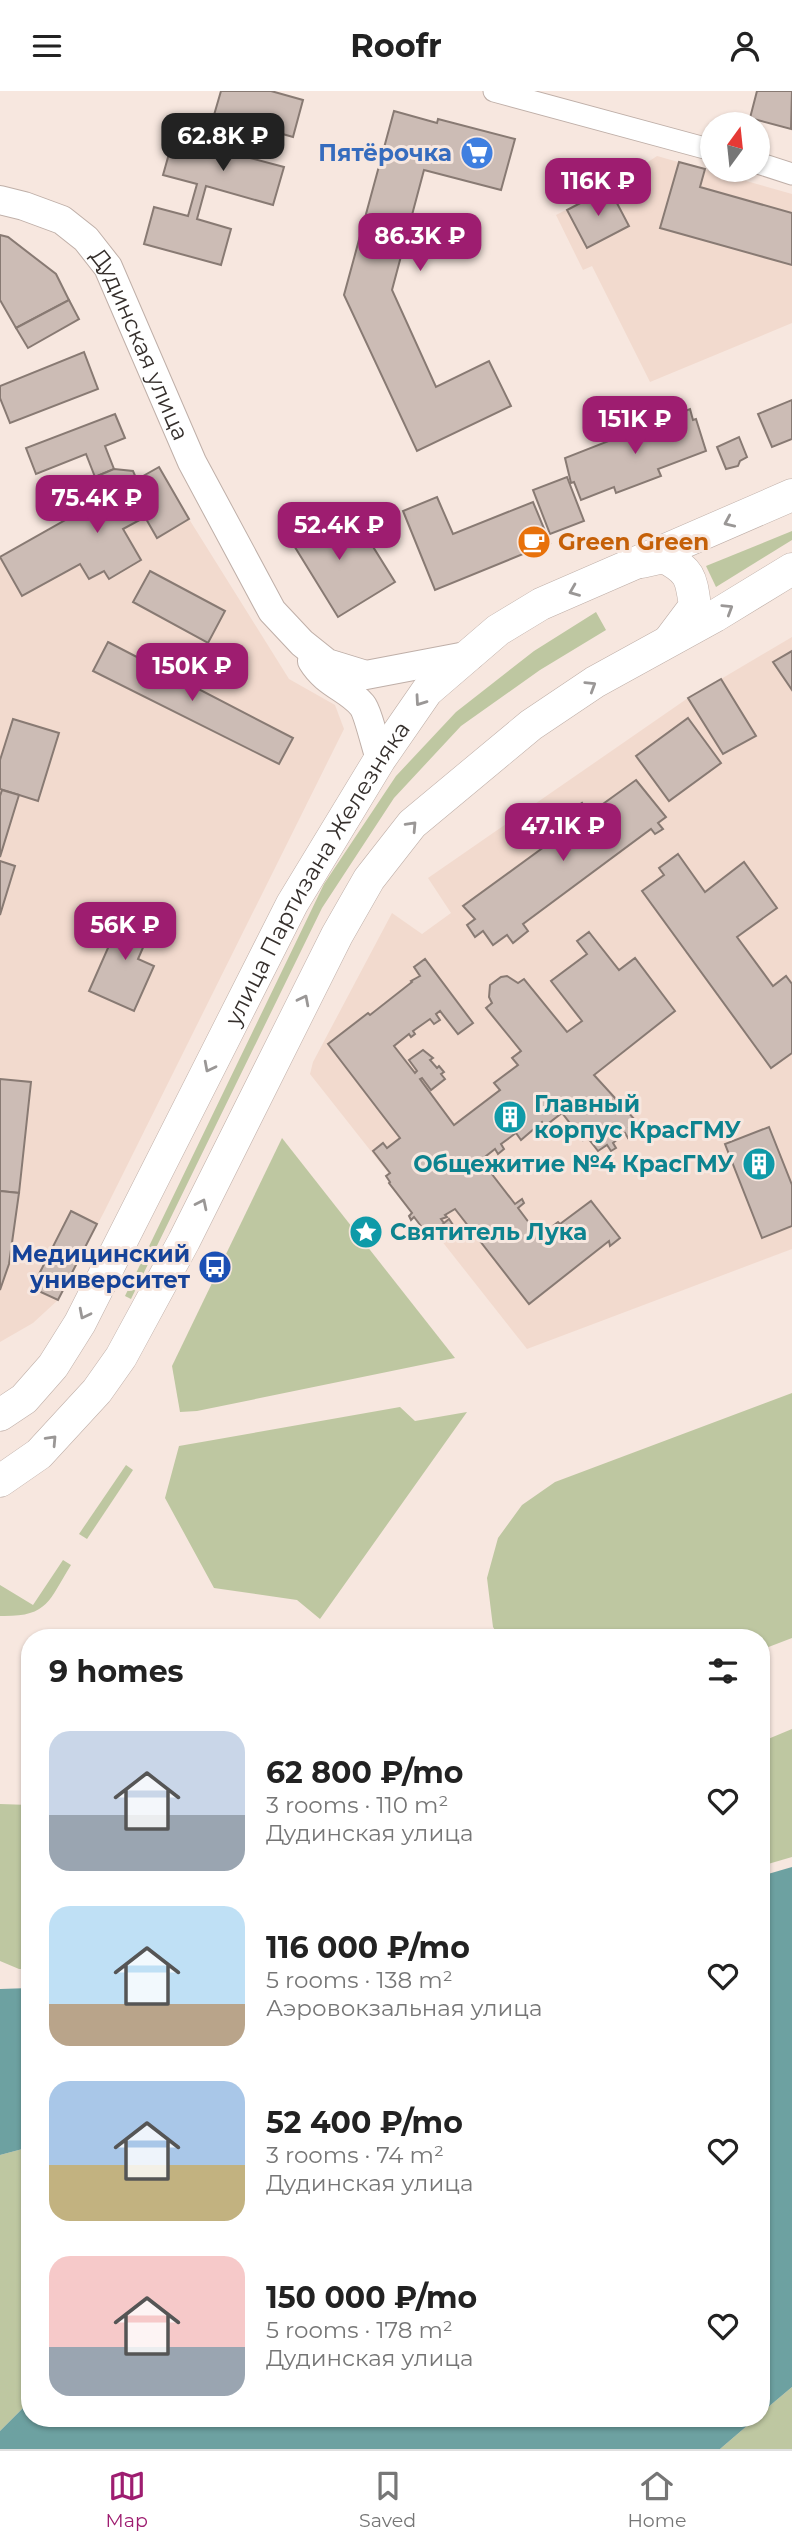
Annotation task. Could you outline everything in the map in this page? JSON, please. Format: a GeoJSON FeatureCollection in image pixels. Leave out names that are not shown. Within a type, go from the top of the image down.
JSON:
{"type":"FeatureCollection","features":[{"type":"Feature","properties":{"kind":"main road","name":"улица Партизана Железняка"},"geometry":{"type":"LineString","coordinates":[[0,1415],[24,1399],[53,1366],[80,1323],[292,904],[380,759],[427,691],[498,630],[541,604],[792,495]]}},
{"type":"Feature","properties":{"kind":"main road"},"geometry":{"type":"LineString","coordinates":[[636,563],[664,557],[682,566],[691,577],[695,606],[678,626],[669,643]]}},
{"type":"Feature","properties":{"kind":"main road","name":"улица Партизана Железняка"},"geometry":{"type":"LineString","coordinates":[[0,1481],[39,1454],[97,1391],[121,1357],[166,1274],[337,935],[369,879],[412,824],[531,725],[595,682],[669,643],[792,569]]}},
{"type":"Feature","properties":{"kind":"street"},"geometry":{"type":"LineString","coordinates":[[494,91],[700,147]]}},
{"type":"Feature","properties":{"kind":"street"},"geometry":{"type":"LineString","coordinates":[[770,167],[792,174]]}},
{"type":"Feature","properties":{"kind":"street","name":"Дудинская улица"},"geometry":{"type":"LineString","coordinates":[[0,200],[62,220],[86,239],[108,267],[192,461],[272,611],[302,643]]}},
{"type":"Feature","properties":{"kind":"street"},"geometry":{"type":"LineString","coordinates":[[302,643],[327,663],[366,675],[471,655]]}},
{"type":"Feature","properties":{"kind":"street"},"geometry":{"type":"LineString","coordinates":[[302,643],[317,670],[363,706],[380,759]]}},
{"type":"Feature","properties":{"kind":"shaded area"},"geometry":{"type":"Polygon","coordinates":[[[657,156],[700,168],[700,182],[749,182],[792,194],[792,323],[650,382],[592,266],[583,270],[556,215],[609,188],[657,156]]]}},
{"type":"Feature","properties":{"kind":"shaded area"},"geometry":{"type":"Polygon","coordinates":[[[159,467],[289,679],[335,705],[344,729],[58,1300],[33,1323],[0,1342],[0,557],[159,467]]]}},
{"type":"Feature","properties":{"kind":"shaded area"},"geometry":{"type":"Polygon","coordinates":[[[792,637],[792,1249],[527,1349],[310,1074],[313,1062],[392,913],[422,934],[451,913],[428,878],[688,698],[723,754],[755,737],[721,679],[792,637]]]}},
{"type":"Feature","properties":{"kind":"green space"},"geometry":{"type":"Polygon","coordinates":[[[792,531],[792,540],[716,587],[706,566],[792,531]]]}},
{"type":"Feature","properties":{"kind":"green space"},"geometry":{"type":"Polygon","coordinates":[[[596,612],[606,630],[540,670],[461,726],[394,798],[322,908],[131,1299],[125,1296],[324,884],[396,776],[456,712],[534,651],[596,612]]]}},
{"type":"Feature","properties":{"kind":"green space"},"geometry":{"type":"Polygon","coordinates":[[[282,1138],[455,1358],[197,1411],[180,1412],[172,1366],[282,1138]]]}},
{"type":"Feature","properties":{"kind":"green space"},"geometry":{"type":"Polygon","coordinates":[[[792,1393],[792,1638],[770,1647],[770,1629],[494,1629],[487,1578],[498,1538],[522,1505],[555,1482],[792,1393]]]}},
{"type":"Feature","properties":{"kind":"green space"},"geometry":{"type":"Polygon","coordinates":[[[400,1407],[415,1421],[467,1412],[320,1619],[297,1600],[214,1588],[165,1498],[179,1446],[400,1407]]]}},
{"type":"Feature","properties":{"kind":"green space"},"geometry":{"type":"Polygon","coordinates":[[[126,1465],[133,1470],[87,1539],[79,1534],[126,1465]]]}},
{"type":"Feature","properties":{"kind":"green space"},"geometry":{"type":"Polygon","coordinates":[[[63,1560],[71,1565],[45,1605],[28,1614],[0,1616],[0,1585],[33,1605],[63,1560]]]}},
{"type":"Feature","properties":{"kind":"green space"},"geometry":{"type":"Polygon","coordinates":[[[792,1729],[792,1857],[770,1863],[770,1738],[792,1729]]]}},
{"type":"Feature","properties":{"kind":"green space"},"geometry":{"type":"Polygon","coordinates":[[[0,1804],[21,1805],[21,1969],[0,1961],[0,1804]]]}},
{"type":"Feature","properties":{"kind":"green space"},"geometry":{"type":"Polygon","coordinates":[[[21,2149],[21,2410],[0,2431],[0,2155],[21,2149]]]}},
{"type":"Feature","properties":{"kind":"green space"},"geometry":{"type":"Polygon","coordinates":[[[792,2387],[792,2449],[720,2449],[746,2427],[770,2427],[770,2405],[792,2387]]]}},
{"type":"Feature","properties":{"kind":"water"},"geometry":{"type":"Polygon","coordinates":[[[792,1867],[792,2387],[770,2405],[770,1873],[792,1867]]]}},
{"type":"Feature","properties":{"kind":"water"},"geometry":{"type":"Polygon","coordinates":[[[21,1988],[21,2149],[0,2155],[0,1989],[21,1988]]]}},
{"type":"Feature","properties":{"kind":"water"},"geometry":{"type":"Polygon","coordinates":[[[21,2410],[21,2427],[746,2427],[720,2449],[0,2449],[0,2431],[21,2410]]]}},
{"type":"Feature","properties":{"kind":"building"},"geometry":{"type":"Polygon","coordinates":[[[221,91],[271,91],[303,100],[293,137],[258,127],[250,158],[284,167],[273,205],[206,186],[197,219],[231,229],[221,265],[144,244],[154,207],[188,216],[197,184],[163,175],[174,136],[241,155],[249,125],[214,115],[221,91]]]}},
{"type":"Feature","properties":{"kind":"building"},"geometry":{"type":"Polygon","coordinates":[[[757,91],[792,91],[791,129],[770,123],[770,112],[752,112],[757,91]]]}},
{"type":"Feature","properties":{"kind":"building"},"geometry":{"type":"Polygon","coordinates":[[[394,111],[437,123],[438,119],[515,139],[501,190],[424,170],[392,290],[436,387],[489,361],[511,406],[417,451],[344,295],[394,111]]]}},
{"type":"Feature","properties":{"kind":"building"},"geometry":{"type":"Polygon","coordinates":[[[679,162],[700,168],[700,187],[792,213],[792,265],[660,228],[679,162]]]}},
{"type":"Feature","properties":{"kind":"building"},"geometry":{"type":"Polygon","coordinates":[[[609,188],[629,226],[587,248],[567,210],[609,188]]]}},
{"type":"Feature","properties":{"kind":"building"},"geometry":{"type":"Polygon","coordinates":[[[0,235],[8,237],[56,274],[69,300],[16,328],[0,300],[0,235]]]}},
{"type":"Feature","properties":{"kind":"building"},"geometry":{"type":"Polygon","coordinates":[[[69,300],[79,319],[28,348],[16,328],[69,300]]]}},
{"type":"Feature","properties":{"kind":"building"},"geometry":{"type":"Polygon","coordinates":[[[84,352],[98,389],[10,423],[0,398],[0,386],[84,352]]]}},
{"type":"Feature","properties":{"kind":"building"},"geometry":{"type":"Polygon","coordinates":[[[792,400],[792,439],[772,447],[758,414],[792,400]]]}},
{"type":"Feature","properties":{"kind":"building"},"geometry":{"type":"Polygon","coordinates":[[[690,409],[706,451],[658,469],[661,476],[616,493],[614,487],[581,500],[574,482],[571,483],[565,458],[690,409]]]}},
{"type":"Feature","properties":{"kind":"building"},"geometry":{"type":"Polygon","coordinates":[[[115,414],[125,438],[105,446],[114,469],[95,477],[86,454],[36,474],[26,448],[115,414]]]}},
{"type":"Feature","properties":{"kind":"building"},"geometry":{"type":"Polygon","coordinates":[[[739,437],[747,457],[740,461],[738,466],[726,469],[717,447],[739,437]]]}},
{"type":"Feature","properties":{"kind":"building"},"geometry":{"type":"Polygon","coordinates":[[[159,467],[189,519],[157,538],[145,517],[123,529],[141,560],[109,579],[104,571],[89,579],[80,564],[22,596],[0,557],[159,467]]]}},
{"type":"Feature","properties":{"kind":"building"},"geometry":{"type":"Polygon","coordinates":[[[114,469],[133,471],[137,480],[89,507],[78,484],[114,469]]]}},
{"type":"Feature","properties":{"kind":"building"},"geometry":{"type":"Polygon","coordinates":[[[567,477],[584,521],[550,534],[533,490],[567,477]]]}},
{"type":"Feature","properties":{"kind":"building"},"geometry":{"type":"Polygon","coordinates":[[[437,497],[453,534],[533,502],[550,543],[435,590],[403,511],[437,497]]]}},
{"type":"Feature","properties":{"kind":"building"},"geometry":{"type":"Polygon","coordinates":[[[325,507],[336,525],[339,523],[348,545],[365,534],[395,582],[338,617],[285,531],[325,507]]]}},
{"type":"Feature","properties":{"kind":"building"},"geometry":{"type":"Polygon","coordinates":[[[150,571],[225,611],[208,643],[133,602],[150,571]]]}},
{"type":"Feature","properties":{"kind":"building"},"geometry":{"type":"Polygon","coordinates":[[[108,642],[293,738],[279,764],[93,671],[108,642]]]}},
{"type":"Feature","properties":{"kind":"building"},"geometry":{"type":"Polygon","coordinates":[[[792,651],[792,690],[773,662],[792,651]]]}},
{"type":"Feature","properties":{"kind":"building"},"geometry":{"type":"Polygon","coordinates":[[[721,679],[756,736],[723,754],[688,698],[721,679]]]}},
{"type":"Feature","properties":{"kind":"building"},"geometry":{"type":"Polygon","coordinates":[[[688,718],[721,763],[669,801],[636,756],[688,718]]]}},
{"type":"Feature","properties":{"kind":"building"},"geometry":{"type":"Polygon","coordinates":[[[13,719],[59,733],[38,801],[0,789],[0,760],[13,719]]]}},
{"type":"Feature","properties":{"kind":"building"},"geometry":{"type":"Polygon","coordinates":[[[636,780],[666,817],[658,823],[663,829],[655,834],[651,829],[523,924],[528,931],[513,943],[507,935],[493,945],[483,931],[475,937],[467,925],[475,919],[463,906],[574,825],[566,814],[582,803],[589,814],[636,780]]]}},
{"type":"Feature","properties":{"kind":"building"},"geometry":{"type":"Polygon","coordinates":[[[2,790],[19,795],[0,857],[0,796],[2,790]]]}},
{"type":"Feature","properties":{"kind":"building"},"geometry":{"type":"Polygon","coordinates":[[[678,854],[705,892],[744,862],[777,908],[737,937],[773,986],[786,976],[792,984],[792,1053],[771,1068],[642,891],[664,875],[659,868],[678,854]]]}},
{"type":"Feature","properties":{"kind":"building"},"geometry":{"type":"Polygon","coordinates":[[[0,861],[15,866],[0,915],[0,861]]]}},
{"type":"Feature","properties":{"kind":"building"},"geometry":{"type":"Polygon","coordinates":[[[126,907],[155,920],[138,959],[154,966],[134,1011],[89,991],[126,907]]]}},
{"type":"Feature","properties":{"kind":"building","name":"Главный корпус КрасГМУ"},"geometry":{"type":"Polygon","coordinates":[[[589,932],[619,970],[635,958],[675,1011],[594,1075],[637,1122],[629,1128],[633,1134],[628,1138],[625,1133],[613,1143],[616,1148],[611,1151],[607,1145],[598,1151],[587,1137],[583,1140],[562,1113],[545,1126],[542,1122],[521,1140],[516,1133],[501,1144],[504,1149],[498,1154],[495,1149],[481,1160],[515,1204],[522,1199],[524,1203],[518,1208],[536,1232],[540,1229],[545,1235],[556,1227],[554,1225],[558,1222],[560,1224],[591,1201],[620,1238],[610,1246],[609,1241],[529,1304],[455,1209],[441,1219],[444,1223],[449,1219],[455,1228],[449,1232],[443,1224],[434,1230],[430,1226],[424,1230],[414,1217],[411,1220],[409,1216],[412,1213],[389,1183],[386,1176],[390,1173],[373,1151],[383,1143],[387,1148],[400,1138],[328,1044],[420,976],[414,967],[425,959],[473,1023],[458,1034],[440,1011],[436,1014],[440,1020],[434,1024],[430,1019],[413,1031],[415,1034],[411,1037],[409,1034],[394,1046],[415,1073],[417,1071],[409,1060],[423,1050],[433,1058],[430,1060],[437,1068],[439,1066],[444,1072],[441,1074],[445,1079],[431,1090],[422,1078],[420,1079],[454,1125],[500,1090],[494,1083],[518,1065],[512,1058],[521,1051],[486,1008],[492,1003],[489,997],[490,985],[501,977],[507,976],[518,983],[524,979],[567,1032],[582,1021],[551,981],[587,954],[577,941],[589,932]]]}},
{"type":"Feature","properties":{"kind":"building"},"geometry":{"type":"Polygon","coordinates":[[[0,1079],[31,1082],[19,1193],[0,1191],[0,1079]]]}},
{"type":"Feature","properties":{"kind":"building","name":"Общежитие №4 КрасГМУ"},"geometry":{"type":"Polygon","coordinates":[[[769,1127],[792,1185],[792,1226],[762,1238],[725,1144],[769,1127]]]}},
{"type":"Feature","properties":{"kind":"building"},"geometry":{"type":"Polygon","coordinates":[[[0,1191],[19,1193],[9,1264],[0,1290],[0,1191]]]}},
{"type":"Feature","properties":{"kind":"building"},"geometry":{"type":"Polygon","coordinates":[[[71,1211],[97,1224],[58,1300],[32,1288],[71,1211]]]}},
{"type":"Feature","properties":{"kind":"place","name":"Пятёрочка"},"geometry":{"type":"Point","coordinates":[477,153]}},
{"type":"Feature","properties":{"kind":"place","name":"Green Green"},"geometry":{"type":"Point","coordinates":[534,542]}},
{"type":"Feature","properties":{"kind":"place","name":"Главный корпус КрасГМУ"},"geometry":{"type":"Point","coordinates":[510,1117]}},
{"type":"Feature","properties":{"kind":"place","name":"Общежитие №4 КрасГМУ"},"geometry":{"type":"Point","coordinates":[759,1164]}},
{"type":"Feature","properties":{"kind":"place","name":"Святитель Лука"},"geometry":{"type":"Point","coordinates":[366,1232]}},
{"type":"Feature","properties":{"kind":"place","name":"Медицинский университет"},"geometry":{"type":"Point","coordinates":[215,1267]}}]}
